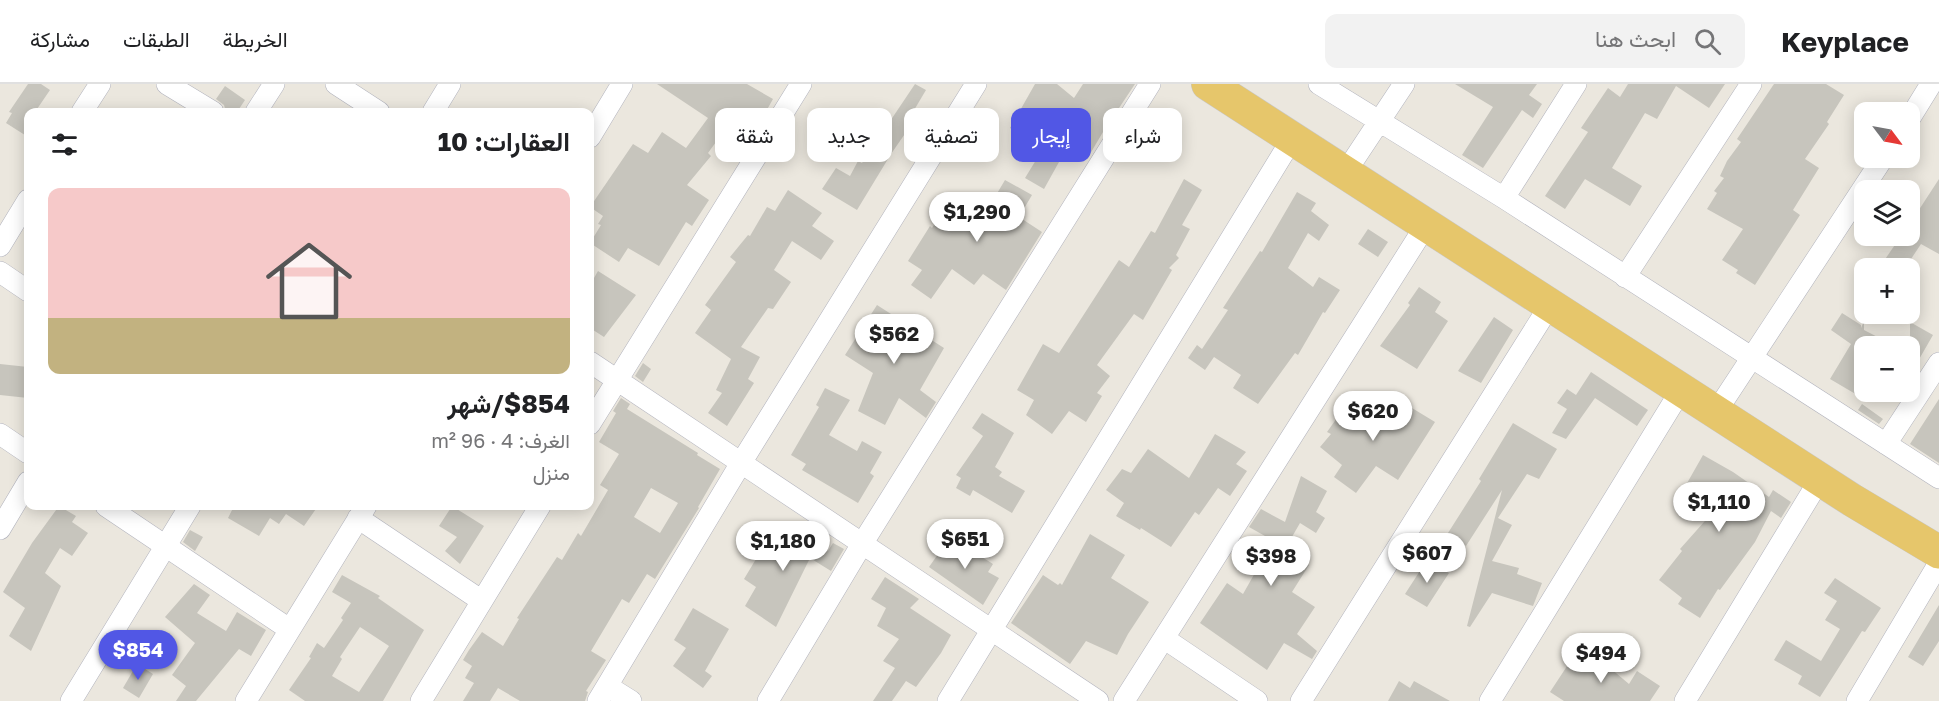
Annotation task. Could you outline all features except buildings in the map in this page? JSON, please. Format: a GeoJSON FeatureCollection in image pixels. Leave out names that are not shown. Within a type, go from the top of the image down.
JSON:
{"type":"FeatureCollection","features":[{"type":"Feature","properties":{"kind":"highway"},"geometry":{"type":"LineString","coordinates":[[1208,84],[1820,479],[1939,552]]}},
{"type":"Feature","properties":{"kind":"street"},"geometry":{"type":"LineString","coordinates":[[85,108],[100,84]]}},
{"type":"Feature","properties":{"kind":"street"},"geometry":{"type":"LineString","coordinates":[[167,84],[206,108]]}},
{"type":"Feature","properties":{"kind":"street"},"geometry":{"type":"LineString","coordinates":[[259,108],[274,84]]}},
{"type":"Feature","properties":{"kind":"street"},"geometry":{"type":"LineString","coordinates":[[336,84],[373,108]]}},
{"type":"Feature","properties":{"kind":"street"},"geometry":{"type":"LineString","coordinates":[[435,108],[450,84]]}},
{"type":"Feature","properties":{"kind":"street"},"geometry":{"type":"LineString","coordinates":[[594,130],[622,84]]}},
{"type":"Feature","properties":{"kind":"street"},"geometry":{"type":"LineString","coordinates":[[594,417],[801,84]]}},
{"type":"Feature","properties":{"kind":"street"},"geometry":{"type":"LineString","coordinates":[[631,701],[603,693],[741,463],[976,84]]}},
{"type":"Feature","properties":{"kind":"street"},"geometry":{"type":"LineString","coordinates":[[768,701],[862,544],[1150,84]]}},
{"type":"Feature","properties":{"kind":"street"},"geometry":{"type":"LineString","coordinates":[[1319,84],[1504,198],[1939,478]]}},
{"type":"Feature","properties":{"kind":"street"},"geometry":{"type":"LineString","coordinates":[[1345,173],[1404,84]]}},
{"type":"Feature","properties":{"kind":"street"},"geometry":{"type":"LineString","coordinates":[[1504,198],[1576,84]]}},
{"type":"Feature","properties":{"kind":"street"},"geometry":{"type":"LineString","coordinates":[[1625,277],[1751,84]]}},
{"type":"Feature","properties":{"kind":"street"},"geometry":{"type":"LineString","coordinates":[[1917,102],[1923,87]]}},
{"type":"Feature","properties":{"kind":"street"},"geometry":{"type":"LineString","coordinates":[[948,701],[1292,139]]}},
{"type":"Feature","properties":{"kind":"street"},"geometry":{"type":"LineString","coordinates":[[1716,412],[1876,168]]}},
{"type":"Feature","properties":{"kind":"street"},"geometry":{"type":"LineString","coordinates":[[0,246],[24,207]]}},
{"type":"Feature","properties":{"kind":"street"},"geometry":{"type":"LineString","coordinates":[[1124,701],[1426,225]]}},
{"type":"Feature","properties":{"kind":"street"},"geometry":{"type":"LineString","coordinates":[[0,272],[24,288]]}},
{"type":"Feature","properties":{"kind":"street"},"geometry":{"type":"LineString","coordinates":[[1301,701],[1550,305]]}},
{"type":"Feature","properties":{"kind":"street"},"geometry":{"type":"LineString","coordinates":[[1886,444],[1939,363]]}},
{"type":"Feature","properties":{"kind":"street"},"geometry":{"type":"LineString","coordinates":[[594,366],[1098,701]]}},
{"type":"Feature","properties":{"kind":"street"},"geometry":{"type":"LineString","coordinates":[[1490,701],[1681,390]]}},
{"type":"Feature","properties":{"kind":"street"},"geometry":{"type":"LineString","coordinates":[[0,434],[24,450]]}},
{"type":"Feature","properties":{"kind":"street"},"geometry":{"type":"LineString","coordinates":[[1685,701],[1820,479]]}},
{"type":"Feature","properties":{"kind":"street"},"geometry":{"type":"LineString","coordinates":[[0,528],[24,489]]}},
{"type":"Feature","properties":{"kind":"street"},"geometry":{"type":"LineString","coordinates":[[112,510],[289,629]]}},
{"type":"Feature","properties":{"kind":"street"},"geometry":{"type":"LineString","coordinates":[[71,701],[188,510]]}},
{"type":"Feature","properties":{"kind":"street"},"geometry":{"type":"LineString","coordinates":[[421,701],[538,510]]}},
{"type":"Feature","properties":{"kind":"street"},"geometry":{"type":"LineString","coordinates":[[246,701],[362,512],[482,601]]}},
{"type":"Feature","properties":{"kind":"street"},"geometry":{"type":"LineString","coordinates":[[1857,701],[1939,563]]}},
{"type":"Feature","properties":{"kind":"street"},"geometry":{"type":"LineString","coordinates":[[1165,639],[1257,701]]}}]}
